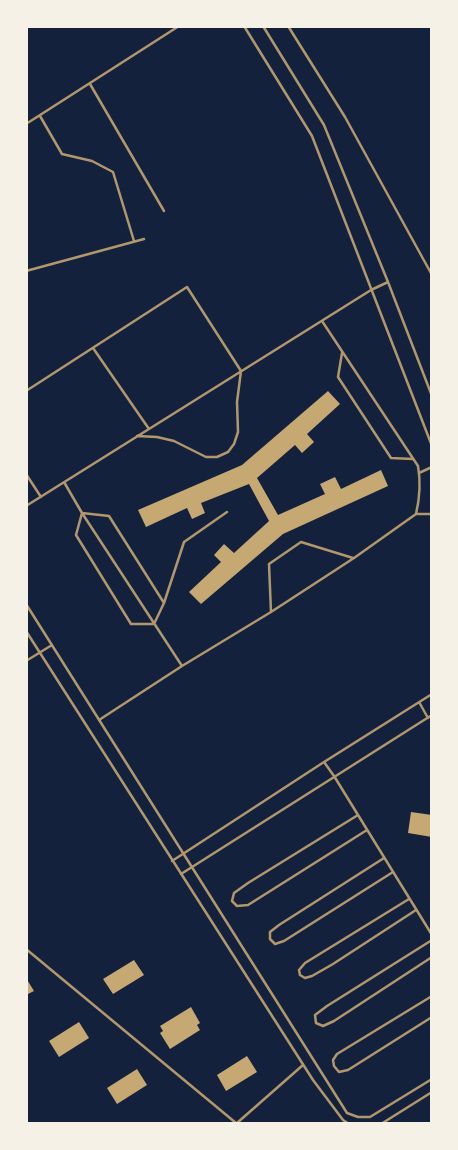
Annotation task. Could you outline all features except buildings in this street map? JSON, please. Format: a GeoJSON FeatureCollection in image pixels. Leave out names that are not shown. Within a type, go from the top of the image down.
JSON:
{"type":"FeatureCollection","features":[{"type":"Feature","properties":{"kind":"lane"},"geometry":{"type":"LineString","coordinates":[[26,124],[179,26]]}},
{"type":"Feature","properties":{"kind":"lane"},"geometry":{"type":"LineString","coordinates":[[244,26],[312,136],[432,446]]}},
{"type":"Feature","properties":{"kind":"lane"},"geometry":{"type":"LineString","coordinates":[[263,26],[324,125],[432,396]]}},
{"type":"Feature","properties":{"kind":"lane"},"geometry":{"type":"LineString","coordinates":[[288,26],[344,117],[432,275]]}},
{"type":"Feature","properties":{"kind":"lane"},"geometry":{"type":"LineString","coordinates":[[90,84],[164,211]]}},
{"type":"Feature","properties":{"kind":"lane"},"geometry":{"type":"LineString","coordinates":[[40,116],[62,154],[92,162],[113,172],[134,241]]}},
{"type":"Feature","properties":{"kind":"lane"},"geometry":{"type":"LineString","coordinates":[[26,271],[144,239]]}},
{"type":"Feature","properties":{"kind":"lane"},"geometry":{"type":"LineString","coordinates":[[26,506],[371,290],[388,282]]}},
{"type":"Feature","properties":{"kind":"lane"},"geometry":{"type":"LineString","coordinates":[[26,391],[187,287],[241,371],[237,402],[238,432],[234,444],[228,452],[217,457],[206,457],[174,441],[157,437],[137,436]]}},
{"type":"Feature","properties":{"kind":"lane"},"geometry":{"type":"LineString","coordinates":[[322,321],[418,466],[420,496],[416,514]]}},
{"type":"Feature","properties":{"kind":"lane"},"geometry":{"type":"LineString","coordinates":[[93,347],[149,429]]}},
{"type":"Feature","properties":{"kind":"lane"},"geometry":{"type":"LineString","coordinates":[[342,352],[338,377],[391,458],[414,459]]}},
{"type":"Feature","properties":{"kind":"lane"},"geometry":{"type":"LineString","coordinates":[[419,473],[432,467]]}},
{"type":"Feature","properties":{"kind":"lane"},"geometry":{"type":"LineString","coordinates":[[26,474],[41,496]]}},
{"type":"Feature","properties":{"kind":"lane"},"geometry":{"type":"LineString","coordinates":[[64,482],[82,513],[182,666]]}},
{"type":"Feature","properties":{"kind":"lane"},"geometry":{"type":"LineString","coordinates":[[154,624],[164,603],[184,542],[226,512]]}},
{"type":"Feature","properties":{"kind":"lane"},"geometry":{"type":"LineString","coordinates":[[82,513],[109,516],[164,603]]}},
{"type":"Feature","properties":{"kind":"lane"},"geometry":{"type":"LineString","coordinates":[[82,513],[76,535],[131,624],[154,624]]}},
{"type":"Feature","properties":{"kind":"lane"},"geometry":{"type":"LineString","coordinates":[[100,720],[354,558],[416,514],[432,514]]}},
{"type":"Feature","properties":{"kind":"lane"},"geometry":{"type":"LineString","coordinates":[[271,612],[269,564],[301,542],[354,558]]}},
{"type":"Feature","properties":{"kind":"lane"},"geometry":{"type":"LineString","coordinates":[[26,604],[348,1113],[358,1117],[370,1117],[432,1080]]}},
{"type":"Feature","properties":{"kind":"lane"},"geometry":{"type":"LineString","coordinates":[[26,631],[303,1065],[343,1120],[349,1124]]}},
{"type":"Feature","properties":{"kind":"lane"},"geometry":{"type":"LineString","coordinates":[[26,661],[52,645]]}},
{"type":"Feature","properties":{"kind":"lane"},"geometry":{"type":"LineString","coordinates":[[172,861],[432,694]]}},
{"type":"Feature","properties":{"kind":"lane"},"geometry":{"type":"LineString","coordinates":[[418,702],[428,718]]}},
{"type":"Feature","properties":{"kind":"lane"},"geometry":{"type":"LineString","coordinates":[[181,874],[432,715]]}},
{"type":"Feature","properties":{"kind":"lane"},"geometry":{"type":"LineString","coordinates":[[324,762],[432,935]]}},
{"type":"Feature","properties":{"kind":"lane"},"geometry":{"type":"LineString","coordinates":[[358,815],[248,883],[234,893],[232,901],[237,906],[248,905],[367,830]]}},
{"type":"Feature","properties":{"kind":"lane"},"geometry":{"type":"LineString","coordinates":[[384,858],[279,925],[270,932],[270,939],[275,944],[284,941],[393,872]]}},
{"type":"Feature","properties":{"kind":"lane"},"geometry":{"type":"LineString","coordinates":[[410,899],[305,964],[299,970],[300,975],[305,978],[312,976],[416,910]]}},
{"type":"Feature","properties":{"kind":"lane"},"geometry":{"type":"LineString","coordinates":[[432,940],[327,1006],[315,1015],[316,1022],[323,1026],[334,1020],[432,957]]}},
{"type":"Feature","properties":{"kind":"lane"},"geometry":{"type":"LineString","coordinates":[[26,949],[236,1123],[303,1065]]}},
{"type":"Feature","properties":{"kind":"lane"},"geometry":{"type":"LineString","coordinates":[[432,996],[337,1054],[333,1060],[334,1066],[339,1072],[348,1070],[432,1017]]}},
{"type":"Feature","properties":{"kind":"lane"},"geometry":{"type":"LineString","coordinates":[[381,1124],[432,1092]]}}]}
